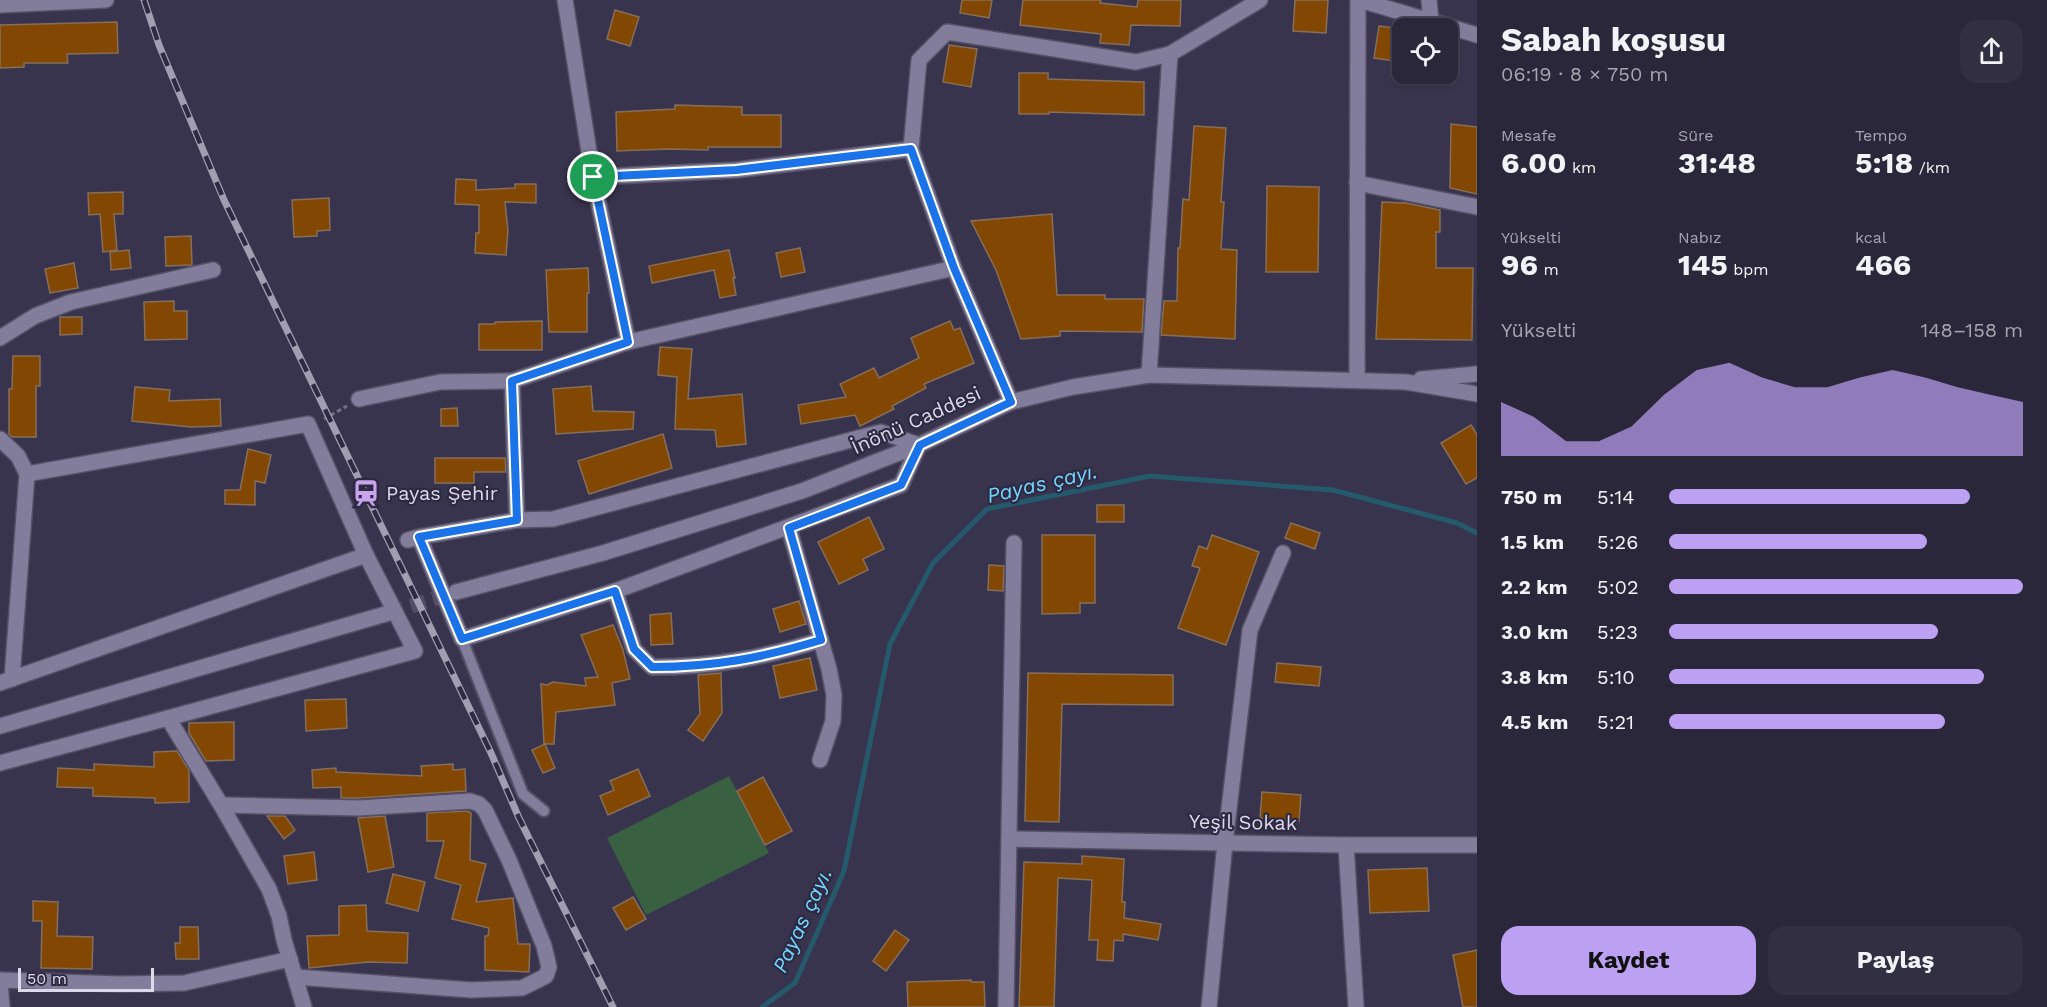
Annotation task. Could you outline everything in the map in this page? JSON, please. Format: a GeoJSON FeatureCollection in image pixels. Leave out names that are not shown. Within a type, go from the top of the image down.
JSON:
{"type":"FeatureCollection","features":[{"type":"Feature","properties":{"kind":"street"},"geometry":{"type":"LineString","coordinates":[[0,5],[106,0]]}},
{"type":"Feature","properties":{"kind":"street"},"geometry":{"type":"LineString","coordinates":[[565,0],[593,177],[628,342]]}},
{"type":"Feature","properties":{"kind":"street"},"geometry":{"type":"LineString","coordinates":[[1011,402],[954,268],[911,149],[919,60],[947,32],[1136,62],[1170,54],[1260,0]]}},
{"type":"Feature","properties":{"kind":"street"},"geometry":{"type":"LineString","coordinates":[[1357,379],[1359,0],[1418,18]]}},
{"type":"Feature","properties":{"kind":"street"},"geometry":{"type":"LineString","coordinates":[[1429,0],[1431,18]]}},
{"type":"Feature","properties":{"kind":"street"},"geometry":{"type":"LineString","coordinates":[[1458,30],[1477,35]]}},
{"type":"Feature","properties":{"kind":"street"},"geometry":{"type":"LineString","coordinates":[[1149,375],[1170,54]]}},
{"type":"Feature","properties":{"kind":"street"},"geometry":{"type":"LineString","coordinates":[[593,177],[736,170],[911,149]]}},
{"type":"Feature","properties":{"kind":"street"},"geometry":{"type":"LineString","coordinates":[[1357,183],[1477,207]]}},
{"type":"Feature","properties":{"kind":"street"},"geometry":{"type":"LineString","coordinates":[[359,399],[440,382],[512,381],[628,342],[954,268]]}},
{"type":"Feature","properties":{"kind":"street"},"geometry":{"type":"LineString","coordinates":[[0,338],[34,316],[71,302],[213,270]]}},
{"type":"Feature","properties":{"kind":"street"},"geometry":{"type":"LineString","coordinates":[[1406,381],[1477,374]]}},
{"type":"Feature","properties":{"kind":"street","name":"İnönü Caddesi"},"geometry":{"type":"LineString","coordinates":[[456,592],[603,553],[780,498],[920,445],[1011,402],[1073,387],[1149,375],[1406,381]]}},
{"type":"Feature","properties":{"kind":"street"},"geometry":{"type":"LineString","coordinates":[[512,381],[517,520]]}},
{"type":"Feature","properties":{"kind":"street"},"geometry":{"type":"LineString","coordinates":[[1406,381],[1477,394]]}},
{"type":"Feature","properties":{"kind":"street"},"geometry":{"type":"LineString","coordinates":[[0,763],[415,651],[366,555],[308,424],[27,474]]}},
{"type":"Feature","properties":{"kind":"street"},"geometry":{"type":"LineString","coordinates":[[881,432],[920,445],[901,485],[615,591],[462,639],[413,538],[517,520],[553,519],[881,432]]}},
{"type":"Feature","properties":{"kind":"street"},"geometry":{"type":"LineString","coordinates":[[0,439],[18,456],[27,474],[6,681],[366,555]]}},
{"type":"Feature","properties":{"kind":"street"},"geometry":{"type":"LineString","coordinates":[[789,528],[832,682],[834,708],[830,734],[820,760]]}},
{"type":"Feature","properties":{"kind":"street"},"geometry":{"type":"LineString","coordinates":[[1006,1007],[1014,543]]}},
{"type":"Feature","properties":{"kind":"street"},"geometry":{"type":"LineString","coordinates":[[1209,1007],[1225,843],[1250,630],[1283,553]]}},
{"type":"Feature","properties":{"kind":"street"},"geometry":{"type":"LineString","coordinates":[[615,591],[634,649],[652,667],[688,667],[734,662],[781,652],[821,640]]}},
{"type":"Feature","properties":{"kind":"street"},"geometry":{"type":"LineString","coordinates":[[0,726],[389,613]]}},
{"type":"Feature","properties":{"kind":"street"},"geometry":{"type":"LineString","coordinates":[[168,718],[269,889],[279,916],[304,1007]]}},
{"type":"Feature","properties":{"kind":"street"},"geometry":{"type":"LineString","coordinates":[[221,805],[359,808],[470,801],[479,804],[485,810],[509,860],[544,946],[549,967],[546,976],[522,988],[471,990],[296,977]]}},
{"type":"Feature","properties":{"kind":"street","name":"Yeşil Sokak"},"geometry":{"type":"LineString","coordinates":[[1009,839],[1477,845]]}},
{"type":"Feature","properties":{"kind":"street"},"geometry":{"type":"LineString","coordinates":[[1346,845],[1356,1007]]}},
{"type":"Feature","properties":{"kind":"street"},"geometry":{"type":"LineString","coordinates":[[2,1007],[0,981],[184,983],[290,959]]}},
{"type":"Feature","properties":{"kind":"lane"},"geometry":{"type":"LineString","coordinates":[[462,639],[523,794],[544,811]]}},
{"type":"Feature","properties":{"kind":"path"},"geometry":{"type":"LineString","coordinates":[[308,424],[328,418],[359,399]]}},
{"type":"Feature","properties":{"kind":"green space"},"geometry":{"type":"Polygon","coordinates":[[[729,776],[769,853],[646,915],[607,838],[729,776]]]}},
{"type":"Feature","properties":{"kind":"building"},"geometry":{"type":"Polygon","coordinates":[[[962,0],[992,0],[989,18],[960,13],[962,0]]]}},
{"type":"Feature","properties":{"kind":"building"},"geometry":{"type":"Polygon","coordinates":[[[1023,0],[1101,0],[1100,3],[1137,7],[1138,0],[1181,0],[1180,26],[1131,25],[1129,45],[1100,43],[1101,34],[1020,25],[1023,0]]]}},
{"type":"Feature","properties":{"kind":"building"},"geometry":{"type":"Polygon","coordinates":[[[1295,0],[1328,0],[1326,33],[1293,31],[1295,0]]]}},
{"type":"Feature","properties":{"kind":"building"},"geometry":{"type":"Polygon","coordinates":[[[615,10],[639,17],[630,46],[607,39],[615,10]]]}},
{"type":"Feature","properties":{"kind":"building"},"geometry":{"type":"Polygon","coordinates":[[[117,22],[118,53],[67,54],[68,63],[24,63],[24,67],[0,68],[0,25],[117,22]]]}},
{"type":"Feature","properties":{"kind":"building"},"geometry":{"type":"Polygon","coordinates":[[[1379,26],[1392,28],[1392,61],[1374,58],[1379,26]]]}},
{"type":"Feature","properties":{"kind":"building"},"geometry":{"type":"Polygon","coordinates":[[[949,45],[977,49],[971,87],[943,82],[949,45]]]}},
{"type":"Feature","properties":{"kind":"building"},"geometry":{"type":"Polygon","coordinates":[[[1019,73],[1048,73],[1048,79],[1144,82],[1144,115],[1049,112],[1049,114],[1019,114],[1019,73]]]}},
{"type":"Feature","properties":{"kind":"building"},"geometry":{"type":"Polygon","coordinates":[[[675,105],[742,107],[742,115],[781,115],[781,147],[617,151],[616,112],[675,109],[675,105]]]}},
{"type":"Feature","properties":{"kind":"building"},"geometry":{"type":"Polygon","coordinates":[[[1451,124],[1477,127],[1477,194],[1450,188],[1451,124]]]}},
{"type":"Feature","properties":{"kind":"building"},"geometry":{"type":"Polygon","coordinates":[[[1194,126],[1226,128],[1221,202],[1224,202],[1221,249],[1237,250],[1235,339],[1161,335],[1164,301],[1177,301],[1178,248],[1180,248],[1183,199],[1189,200],[1194,126]]]}},
{"type":"Feature","properties":{"kind":"building"},"geometry":{"type":"Polygon","coordinates":[[[456,179],[476,180],[476,190],[515,188],[515,184],[536,184],[536,203],[505,202],[508,231],[506,255],[475,253],[476,233],[479,233],[479,205],[455,204],[456,179]]]}},
{"type":"Feature","properties":{"kind":"building"},"geometry":{"type":"Polygon","coordinates":[[[1267,186],[1319,187],[1318,272],[1266,272],[1267,186]]]}},
{"type":"Feature","properties":{"kind":"building"},"geometry":{"type":"Polygon","coordinates":[[[123,192],[123,214],[114,214],[117,250],[103,252],[100,214],[89,215],[88,193],[123,192]]]}},
{"type":"Feature","properties":{"kind":"building"},"geometry":{"type":"Polygon","coordinates":[[[329,198],[330,230],[317,231],[317,236],[294,237],[292,200],[329,198]]]}},
{"type":"Feature","properties":{"kind":"building"},"geometry":{"type":"Polygon","coordinates":[[[1382,202],[1406,203],[1440,210],[1440,232],[1436,232],[1436,268],[1473,268],[1472,340],[1376,339],[1382,202]]]}},
{"type":"Feature","properties":{"kind":"building"},"geometry":{"type":"Polygon","coordinates":[[[1052,214],[1057,295],[1105,295],[1105,299],[1144,299],[1142,332],[1060,331],[1060,336],[1021,339],[996,270],[971,221],[1052,214]]]}},
{"type":"Feature","properties":{"kind":"building"},"geometry":{"type":"Polygon","coordinates":[[[191,236],[192,265],[166,266],[165,237],[191,236]]]}},
{"type":"Feature","properties":{"kind":"building"},"geometry":{"type":"Polygon","coordinates":[[[800,248],[805,272],[781,277],[776,253],[800,248]]]}},
{"type":"Feature","properties":{"kind":"building"},"geometry":{"type":"Polygon","coordinates":[[[129,250],[131,268],[111,270],[110,252],[129,250]]]}},
{"type":"Feature","properties":{"kind":"building"},"geometry":{"type":"Polygon","coordinates":[[[729,250],[736,295],[720,298],[714,270],[652,283],[649,266],[729,250]]]}},
{"type":"Feature","properties":{"kind":"building"},"geometry":{"type":"Polygon","coordinates":[[[74,263],[78,288],[50,293],[45,269],[74,263]]]}},
{"type":"Feature","properties":{"kind":"building"},"geometry":{"type":"Polygon","coordinates":[[[588,268],[587,332],[549,332],[546,270],[588,268]]]}},
{"type":"Feature","properties":{"kind":"building"},"geometry":{"type":"Polygon","coordinates":[[[174,301],[174,311],[187,311],[187,339],[145,340],[144,302],[174,301]]]}},
{"type":"Feature","properties":{"kind":"building"},"geometry":{"type":"Polygon","coordinates":[[[60,317],[82,317],[82,334],[60,335],[60,317]]]}},
{"type":"Feature","properties":{"kind":"building"},"geometry":{"type":"Polygon","coordinates":[[[542,321],[542,350],[479,350],[479,324],[542,321]]]}},
{"type":"Feature","properties":{"kind":"building"},"geometry":{"type":"Polygon","coordinates":[[[950,321],[954,330],[960,328],[974,363],[924,384],[926,388],[892,406],[894,409],[860,426],[855,415],[801,424],[798,405],[846,397],[840,384],[874,368],[879,378],[919,358],[911,338],[950,321]]]}},
{"type":"Feature","properties":{"kind":"building"},"geometry":{"type":"Polygon","coordinates":[[[660,347],[692,349],[688,399],[742,394],[746,444],[717,447],[715,430],[675,429],[677,377],[658,375],[660,347]]]}},
{"type":"Feature","properties":{"kind":"building"},"geometry":{"type":"Polygon","coordinates":[[[13,356],[40,356],[40,386],[36,386],[36,437],[12,437],[9,434],[9,389],[12,389],[13,356]]]}},
{"type":"Feature","properties":{"kind":"building"},"geometry":{"type":"Polygon","coordinates":[[[591,386],[593,411],[634,412],[633,429],[556,434],[553,389],[591,386]]]}},
{"type":"Feature","properties":{"kind":"building"},"geometry":{"type":"Polygon","coordinates":[[[135,387],[170,390],[169,401],[220,399],[221,426],[191,427],[132,421],[135,387]]]}},
{"type":"Feature","properties":{"kind":"building"},"geometry":{"type":"Polygon","coordinates":[[[457,408],[458,426],[441,426],[441,409],[457,408]]]}},
{"type":"Feature","properties":{"kind":"building"},"geometry":{"type":"Polygon","coordinates":[[[1471,425],[1477,435],[1477,478],[1466,484],[1441,443],[1471,425]]]}},
{"type":"Feature","properties":{"kind":"building"},"geometry":{"type":"Polygon","coordinates":[[[663,434],[672,468],[589,494],[578,461],[663,434]]]}},
{"type":"Feature","properties":{"kind":"building"},"geometry":{"type":"Polygon","coordinates":[[[248,449],[271,455],[265,483],[255,481],[255,505],[225,504],[225,490],[240,490],[248,449]]]}},
{"type":"Feature","properties":{"kind":"building"},"geometry":{"type":"Polygon","coordinates":[[[435,458],[505,458],[506,472],[474,472],[474,483],[435,483],[435,458]]]}},
{"type":"Feature","properties":{"kind":"building"},"geometry":{"type":"Polygon","coordinates":[[[1097,505],[1124,505],[1124,522],[1097,522],[1097,505]]]}},
{"type":"Feature","properties":{"kind":"building"},"geometry":{"type":"Polygon","coordinates":[[[869,517],[884,549],[863,559],[868,570],[839,584],[818,542],[869,517]]]}},
{"type":"Feature","properties":{"kind":"building"},"geometry":{"type":"Polygon","coordinates":[[[1291,523],[1320,533],[1315,549],[1285,538],[1291,523]]]}},
{"type":"Feature","properties":{"kind":"building"},"geometry":{"type":"Polygon","coordinates":[[[1042,535],[1095,535],[1095,603],[1080,603],[1080,613],[1042,614],[1042,535]]]}},
{"type":"Feature","properties":{"kind":"building"},"geometry":{"type":"Polygon","coordinates":[[[1212,535],[1259,552],[1226,645],[1178,628],[1200,568],[1192,566],[1199,546],[1207,549],[1212,535]]]}},
{"type":"Feature","properties":{"kind":"building"},"geometry":{"type":"Polygon","coordinates":[[[989,565],[1004,566],[1003,591],[988,590],[989,565]]]}},
{"type":"Feature","properties":{"kind":"building"},"geometry":{"type":"Polygon","coordinates":[[[799,601],[806,624],[780,632],[773,609],[799,601]]]}},
{"type":"Feature","properties":{"kind":"building"},"geometry":{"type":"Polygon","coordinates":[[[671,613],[673,644],[651,645],[650,615],[671,613]]]}},
{"type":"Feature","properties":{"kind":"building"},"geometry":{"type":"Polygon","coordinates":[[[613,625],[623,650],[630,679],[612,683],[615,705],[556,712],[554,744],[544,744],[541,684],[547,685],[553,682],[586,686],[585,678],[598,677],[581,635],[613,625]]]}},
{"type":"Feature","properties":{"kind":"building"},"geometry":{"type":"Polygon","coordinates":[[[810,658],[817,690],[780,698],[773,666],[810,658]]]}},
{"type":"Feature","properties":{"kind":"building"},"geometry":{"type":"Polygon","coordinates":[[[1277,663],[1321,667],[1319,686],[1275,682],[1277,663]]]}},
{"type":"Feature","properties":{"kind":"building"},"geometry":{"type":"Polygon","coordinates":[[[721,673],[722,713],[703,741],[688,730],[700,714],[698,675],[721,673]]]}},
{"type":"Feature","properties":{"kind":"building"},"geometry":{"type":"Polygon","coordinates":[[[1028,673],[1173,675],[1173,705],[1062,704],[1059,822],[1025,821],[1028,673]]]}},
{"type":"Feature","properties":{"kind":"building"},"geometry":{"type":"Polygon","coordinates":[[[346,699],[347,728],[306,731],[305,700],[346,699]]]}},
{"type":"Feature","properties":{"kind":"building"},"geometry":{"type":"Polygon","coordinates":[[[234,722],[234,760],[206,761],[189,733],[189,723],[234,722]]]}},
{"type":"Feature","properties":{"kind":"building"},"geometry":{"type":"Polygon","coordinates":[[[545,744],[555,768],[543,773],[532,750],[545,744]]]}},
{"type":"Feature","properties":{"kind":"building"},"geometry":{"type":"Polygon","coordinates":[[[177,751],[189,770],[189,802],[155,803],[155,798],[93,796],[93,788],[57,787],[58,768],[94,770],[94,764],[154,767],[154,752],[177,751]]]}},
{"type":"Feature","properties":{"kind":"building"},"geometry":{"type":"Polygon","coordinates":[[[453,764],[453,770],[465,769],[466,791],[341,798],[341,787],[313,788],[312,770],[336,768],[336,772],[422,776],[421,766],[453,764]]]}},
{"type":"Feature","properties":{"kind":"building"},"geometry":{"type":"Polygon","coordinates":[[[638,769],[650,796],[608,815],[600,796],[614,790],[610,781],[638,769]]]}},
{"type":"Feature","properties":{"kind":"building"},"geometry":{"type":"Polygon","coordinates":[[[763,777],[792,831],[765,845],[737,791],[763,777]]]}},
{"type":"Feature","properties":{"kind":"building"},"geometry":{"type":"Polygon","coordinates":[[[1262,792],[1301,795],[1299,821],[1260,818],[1262,792]]]}},
{"type":"Feature","properties":{"kind":"building"},"geometry":{"type":"Polygon","coordinates":[[[467,811],[471,813],[470,860],[486,864],[476,902],[513,898],[518,944],[530,944],[529,972],[485,970],[485,936],[488,936],[489,928],[452,919],[461,885],[435,878],[444,841],[427,841],[427,813],[467,811]]]}},
{"type":"Feature","properties":{"kind":"building"},"geometry":{"type":"Polygon","coordinates":[[[267,816],[285,816],[295,830],[284,839],[267,816]]]}},
{"type":"Feature","properties":{"kind":"building"},"geometry":{"type":"Polygon","coordinates":[[[385,816],[394,867],[368,872],[358,818],[385,816]]]}},
{"type":"Feature","properties":{"kind":"building"},"geometry":{"type":"Polygon","coordinates":[[[314,852],[317,880],[288,884],[284,856],[314,852]]]}},
{"type":"Feature","properties":{"kind":"building"},"geometry":{"type":"Polygon","coordinates":[[[1082,856],[1124,859],[1122,902],[1125,902],[1124,918],[1161,924],[1158,940],[1123,934],[1123,941],[1114,940],[1113,961],[1097,960],[1098,940],[1089,940],[1092,880],[1058,878],[1054,1007],[1019,1007],[1024,862],[1082,864],[1082,856]]]}},
{"type":"Feature","properties":{"kind":"building"},"geometry":{"type":"Polygon","coordinates":[[[1427,868],[1429,911],[1370,913],[1368,870],[1427,868]]]}},
{"type":"Feature","properties":{"kind":"building"},"geometry":{"type":"Polygon","coordinates":[[[393,874],[425,882],[418,911],[386,903],[393,874]]]}},
{"type":"Feature","properties":{"kind":"building"},"geometry":{"type":"Polygon","coordinates":[[[633,897],[646,919],[626,930],[613,908],[633,897]]]}},
{"type":"Feature","properties":{"kind":"building"},"geometry":{"type":"Polygon","coordinates":[[[33,901],[58,902],[57,936],[93,937],[92,969],[41,968],[42,921],[33,921],[33,901]]]}},
{"type":"Feature","properties":{"kind":"building"},"geometry":{"type":"Polygon","coordinates":[[[366,905],[367,931],[408,933],[407,963],[368,962],[309,968],[307,936],[339,935],[339,906],[366,905]]]}},
{"type":"Feature","properties":{"kind":"building"},"geometry":{"type":"Polygon","coordinates":[[[180,927],[198,927],[199,959],[176,959],[175,943],[180,943],[180,927]]]}},
{"type":"Feature","properties":{"kind":"building"},"geometry":{"type":"Polygon","coordinates":[[[895,930],[909,940],[886,971],[873,961],[895,930]]]}},
{"type":"Feature","properties":{"kind":"building"},"geometry":{"type":"Polygon","coordinates":[[[1477,950],[1477,1007],[1463,1007],[1453,955],[1477,950]]]}},
{"type":"Feature","properties":{"kind":"building"},"geometry":{"type":"Polygon","coordinates":[[[971,980],[971,982],[984,982],[985,1007],[908,1007],[907,982],[971,980]]]}},
{"type":"Feature","properties":{"kind":"waterway","name":"Payas çayı."},"geometry":{"type":"LineString","coordinates":[[762,1007],[795,983],[844,871],[890,644],[933,563],[987,509],[1150,476],[1333,490],[1457,523],[1477,533]]}},
{"type":"Feature","properties":{"kind":"tunnel"},"geometry":{"type":"LineString","coordinates":[[389,613],[456,592]]}},
{"type":"Feature","properties":{"kind":"railway"},"geometry":{"type":"LineString","coordinates":[[144,0],[159,45],[224,200],[491,753],[519,818],[613,1007]]}},
{"type":"Feature","properties":{"kind":"place","name":"Payas Şehi̇r"},"geometry":{"type":"Point","coordinates":[366,493]}},
{"type":"Feature","properties":{"kind":"route"},"geometry":{"type":"LineString","coordinates":[[911,149],[954,268],[1011,402],[981,414],[920,445],[901,485],[789,528],[821,640],[781,652],[734,662],[688,667],[652,667],[634,649],[615,591],[462,639],[419,537],[517,520],[512,381],[628,342],[593,177],[736,170],[911,149]]}}]}
